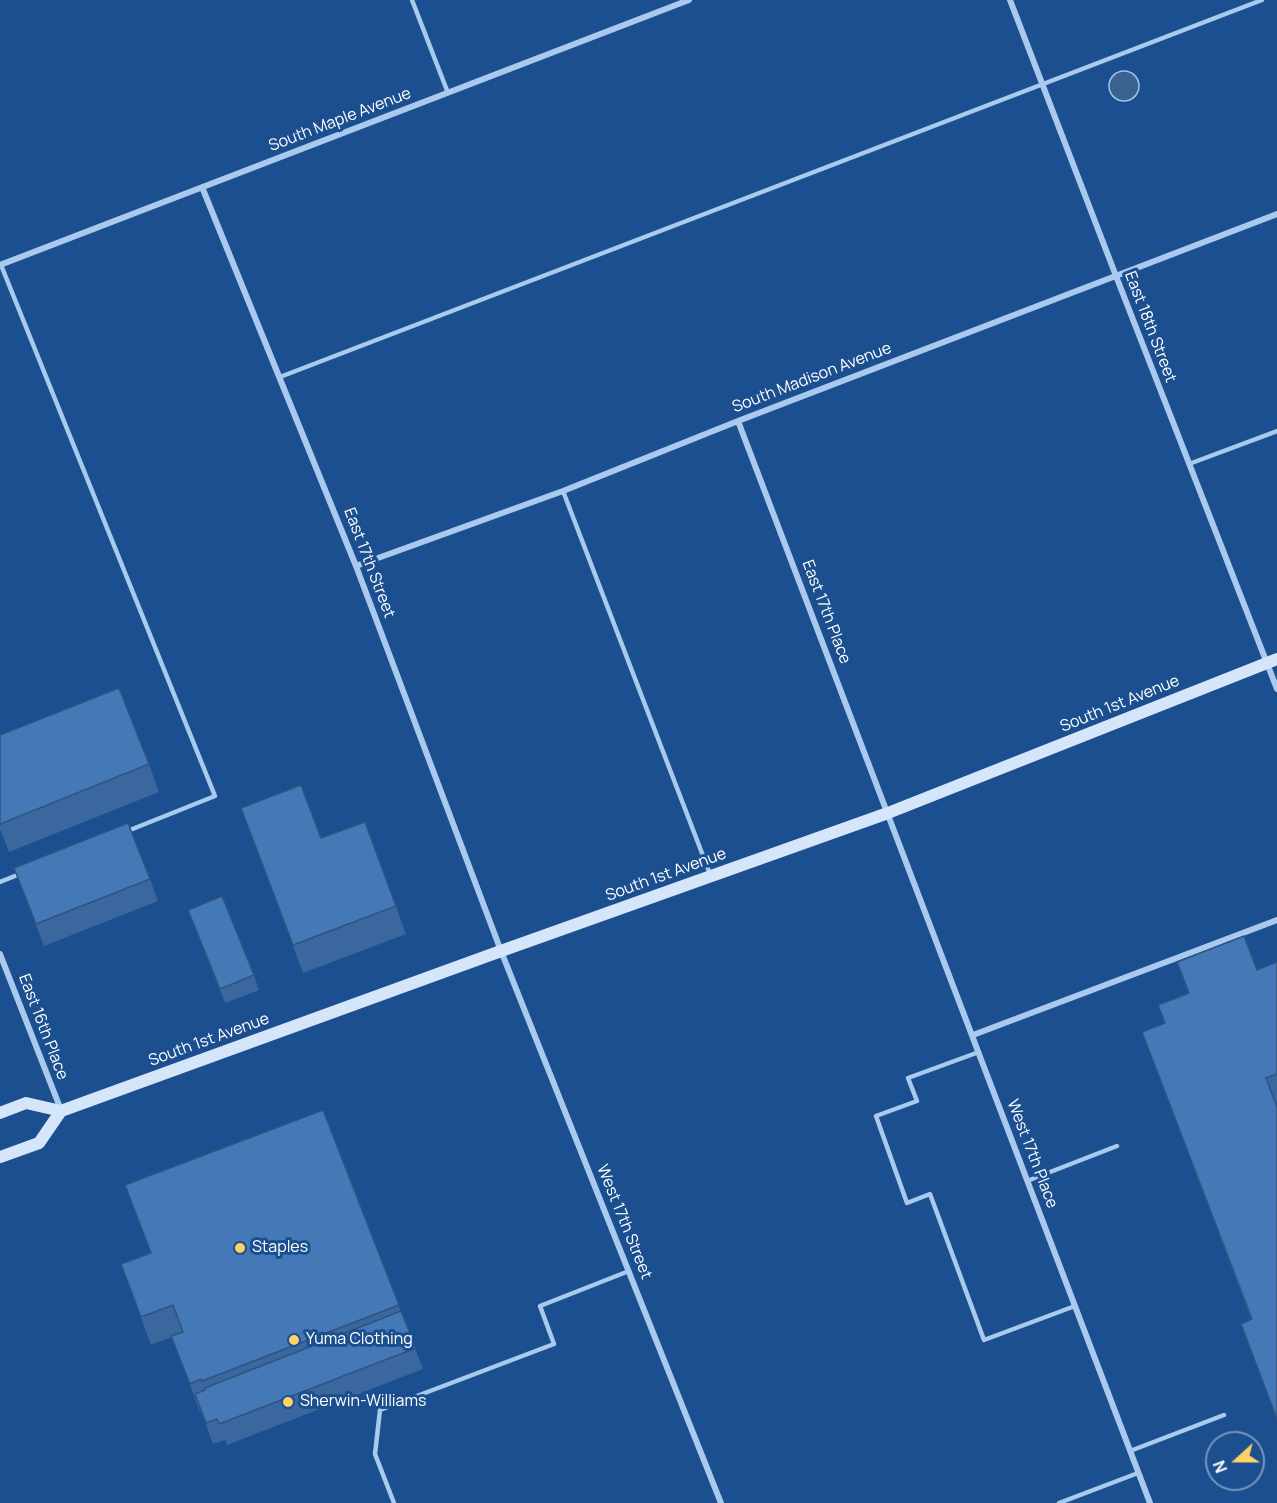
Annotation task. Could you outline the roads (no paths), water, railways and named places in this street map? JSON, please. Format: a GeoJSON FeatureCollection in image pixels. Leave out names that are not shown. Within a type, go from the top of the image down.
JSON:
{"type":"FeatureCollection","features":[{"type":"Feature","properties":{"kind":"street","name":"South Maple Avenue"},"geometry":{"type":"LineString","coordinates":[[1,265],[689,0]]}},
{"type":"Feature","properties":{"kind":"street","name":"East 18th Street"},"geometry":{"type":"LineString","coordinates":[[1010,0],[1189,465],[1272,661],[1277,689]]}},
{"type":"Feature","properties":{"kind":"street","name":"East 17th Street"},"geometry":{"type":"LineString","coordinates":[[202,187],[356,566],[501,951]]}},
{"type":"Feature","properties":{"kind":"street","name":"South Madison Avenue"},"geometry":{"type":"LineString","coordinates":[[356,566],[563,491],[738,421],[1277,214]]}},
{"type":"Feature","properties":{"kind":"street","name":"East 17th Place"},"geometry":{"type":"LineString","coordinates":[[738,421],[888,813]]}},
{"type":"Feature","properties":{"kind":"street","name":"South 1st Avenue"},"geometry":{"type":"LineString","coordinates":[[61,1111],[888,813],[1272,661]]}},
{"type":"Feature","properties":{"kind":"street","name":"West 17th Place"},"geometry":{"type":"LineString","coordinates":[[888,813],[1150,1503]]}},
{"type":"Feature","properties":{"kind":"street"},"geometry":{"type":"LineString","coordinates":[[973,1035],[1277,920]]}},
{"type":"Feature","properties":{"kind":"street","name":"West 17th Street"},"geometry":{"type":"LineString","coordinates":[[501,951],[721,1503]]}},
{"type":"Feature","properties":{"kind":"street","name":"East 16th Place"},"geometry":{"type":"LineString","coordinates":[[0,954],[61,1111]]}},
{"type":"Feature","properties":{"kind":"street"},"geometry":{"type":"LineString","coordinates":[[0,1113],[26,1103],[61,1111],[39,1143],[0,1157]]}},
{"type":"Feature","properties":{"kind":"lane"},"geometry":{"type":"LineString","coordinates":[[412,0],[448,93]]}},
{"type":"Feature","properties":{"kind":"lane"},"geometry":{"type":"LineString","coordinates":[[280,377],[1262,0]]}},
{"type":"Feature","properties":{"kind":"lane"},"geometry":{"type":"LineString","coordinates":[[1,265],[215,796],[118,835]]}},
{"type":"Feature","properties":{"kind":"lane"},"geometry":{"type":"LineString","coordinates":[[1189,465],[1277,431]]}},
{"type":"Feature","properties":{"kind":"lane"},"geometry":{"type":"LineString","coordinates":[[563,491],[711,877]]}},
{"type":"Feature","properties":{"kind":"lane"},"geometry":{"type":"LineString","coordinates":[[0,882],[21,873]]}},
{"type":"Feature","properties":{"kind":"lane"},"geometry":{"type":"LineString","coordinates":[[979,1052],[908,1078],[917,1101],[876,1116],[907,1203],[930,1194],[984,1340],[1075,1306]]}},
{"type":"Feature","properties":{"kind":"lane"},"geometry":{"type":"LineString","coordinates":[[1028,1181],[1117,1146]]}},
{"type":"Feature","properties":{"kind":"lane"},"geometry":{"type":"LineString","coordinates":[[394,1503],[375,1454],[380,1410],[554,1344],[540,1306],[628,1271]]}},
{"type":"Feature","properties":{"kind":"lane"},"geometry":{"type":"LineString","coordinates":[[1130,1451],[1224,1415]]}},
{"type":"Feature","properties":{"kind":"lane"},"geometry":{"type":"LineString","coordinates":[[1059,1503],[1138,1473]]}},
{"type":"Feature","properties":{"kind":"water"},"geometry":{"type":"Polygon","coordinates":[[[1124,71],[1134,76],[1139,86],[1134,96],[1124,101],[1114,96],[1109,86],[1114,76],[1124,71]]]}},
{"type":"Feature","properties":{"kind":"place","name":"Staples"},"geometry":{"type":"Point","coordinates":[240,1248]}},
{"type":"Feature","properties":{"kind":"place","name":"Yuma Clothing"},"geometry":{"type":"Point","coordinates":[294,1340]}},
{"type":"Feature","properties":{"kind":"place","name":"Sherwin-Williams"},"geometry":{"type":"Point","coordinates":[288,1402]}}]}
